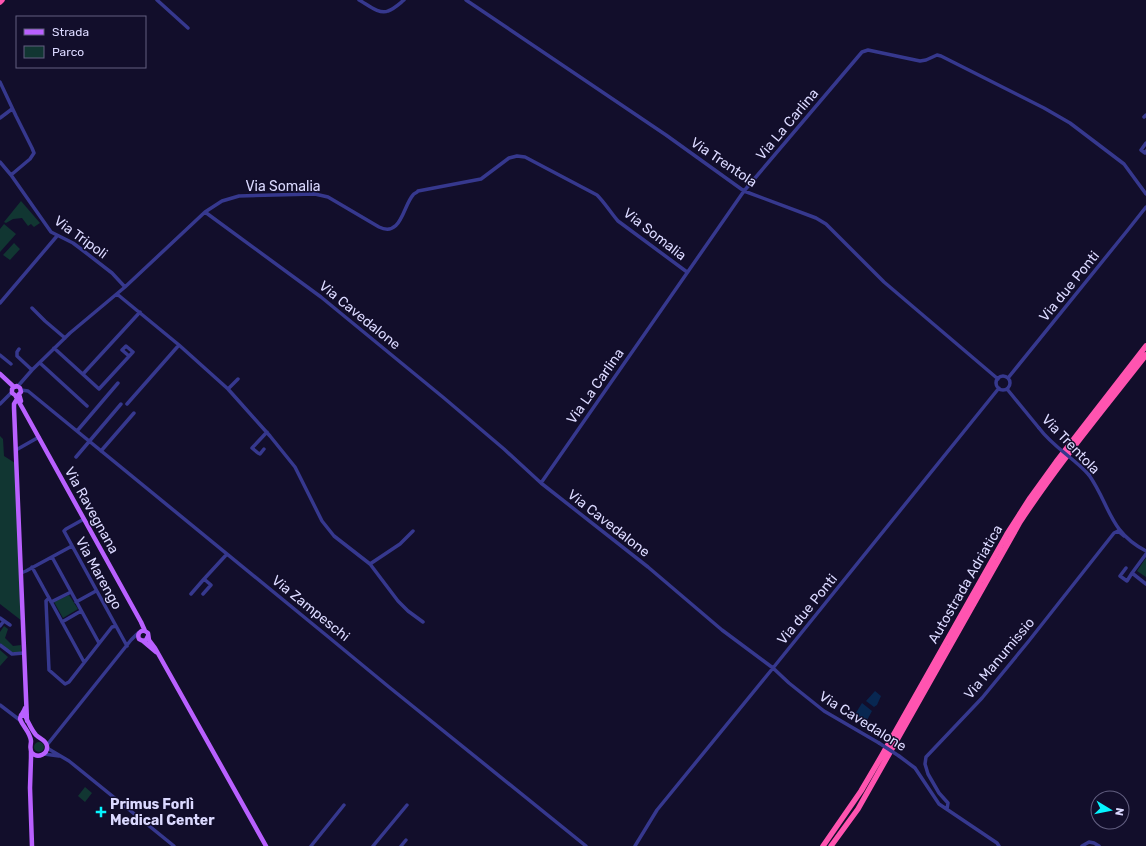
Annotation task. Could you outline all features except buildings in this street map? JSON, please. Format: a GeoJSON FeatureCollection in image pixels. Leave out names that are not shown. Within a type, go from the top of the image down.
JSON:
{"type":"FeatureCollection","features":[{"type":"Feature","properties":{"kind":"highway","name":"Autostrada Adriatica"},"geometry":{"type":"LineString","coordinates":[[823,846],[861,791],[881,758],[1007,534],[1030,498],[1081,429],[1146,346]]}},
{"type":"Feature","properties":{"kind":"highway","name":"Autostrada Adriatica"},"geometry":{"type":"LineString","coordinates":[[831,846],[858,808],[1020,522],[1059,467],[1146,355]]}},
{"type":"Feature","properties":{"kind":"main road"},"geometry":{"type":"LineString","coordinates":[[0,374],[17,392],[14,404],[16,450],[26,570],[24,653],[27,721]]}},
{"type":"Feature","properties":{"kind":"main road","name":"Via Ravegnana"},"geometry":{"type":"LineString","coordinates":[[17,392],[22,407],[141,622],[141,632]]}},
{"type":"Feature","properties":{"kind":"main road"},"geometry":{"type":"LineString","coordinates":[[15,413],[16,405],[18,404],[22,407]]}},
{"type":"Feature","properties":{"kind":"main road"},"geometry":{"type":"LineString","coordinates":[[157,653],[138,637],[141,632],[148,633],[149,640],[155,648],[266,846]]}},
{"type":"Feature","properties":{"kind":"main road"},"geometry":{"type":"LineString","coordinates":[[141,640],[146,640],[148,636]]}},
{"type":"Feature","properties":{"kind":"main road"},"geometry":{"type":"LineString","coordinates":[[21,718],[26,703]]}},
{"type":"Feature","properties":{"kind":"main road"},"geometry":{"type":"LineString","coordinates":[[21,718],[25,716],[32,730],[45,743]]}},
{"type":"Feature","properties":{"kind":"main road"},"geometry":{"type":"LineString","coordinates":[[21,718],[28,730],[31,743],[30,788],[32,846]]}},
{"type":"Feature","properties":{"kind":"main road"},"geometry":{"type":"LineString","coordinates":[[31,743],[34,739],[45,743]]}},
{"type":"Feature","properties":{"kind":"main road"},"geometry":{"type":"LineString","coordinates":[[30,776],[35,760],[42,755],[45,743]]}},
{"type":"Feature","properties":{"kind":"main road"},"geometry":{"type":"LineString","coordinates":[[31,751],[34,755],[42,755]]}},
{"type":"Feature","properties":{"kind":"street"},"geometry":{"type":"LineString","coordinates":[[157,0],[188,28]]}},
{"type":"Feature","properties":{"kind":"street"},"geometry":{"type":"LineString","coordinates":[[359,0],[379,11],[384,12],[389,11],[404,0]]}},
{"type":"Feature","properties":{"kind":"street","name":"Via Trentola"},"geometry":{"type":"LineString","coordinates":[[466,0],[666,135],[744,191],[816,218],[826,224],[884,282],[998,379]]}},
{"type":"Feature","properties":{"kind":"street","name":"Via La Carlina"},"geometry":{"type":"LineString","coordinates":[[541,483],[744,191],[862,52],[868,50],[920,61],[937,55],[1044,108],[1070,123],[1124,164],[1146,194]]}},
{"type":"Feature","properties":{"kind":"street"},"geometry":{"type":"LineString","coordinates":[[0,82],[34,153],[30,159],[11,175]]}},
{"type":"Feature","properties":{"kind":"street"},"geometry":{"type":"LineString","coordinates":[[0,118],[12,109]]}},
{"type":"Feature","properties":{"kind":"street"},"geometry":{"type":"LineString","coordinates":[[1146,143],[1141,150],[1146,151]]}},
{"type":"Feature","properties":{"kind":"street","name":"Via Somalia"},"geometry":{"type":"LineString","coordinates":[[0,404],[17,392],[32,370],[54,348],[118,294],[205,212],[222,201],[239,196],[315,194],[328,197],[382,228],[392,228],[399,222],[413,195],[418,191],[480,179],[509,158],[517,156],[525,157],[597,195],[618,221],[687,272]]}},
{"type":"Feature","properties":{"kind":"street","name":"Via Tripoli"},"geometry":{"type":"LineString","coordinates":[[0,162],[11,175],[49,229],[57,236],[73,243],[81,249],[112,273],[125,287]]}},
{"type":"Feature","properties":{"kind":"street","name":"Via due Ponti"},"geometry":{"type":"LineString","coordinates":[[1008,378],[1146,206]]}},
{"type":"Feature","properties":{"kind":"street","name":"Via Cavedalone"},"geometry":{"type":"LineString","coordinates":[[205,212],[321,297],[468,418],[541,483],[648,567],[722,630],[773,668],[788,683],[824,711],[908,762],[915,768],[939,804],[997,843],[999,846]]}},
{"type":"Feature","properties":{"kind":"street"},"geometry":{"type":"LineString","coordinates":[[0,303],[57,236]]}},
{"type":"Feature","properties":{"kind":"street"},"geometry":{"type":"LineString","coordinates":[[118,294],[179,345],[228,389],[266,432],[294,467],[322,521],[334,536],[370,564],[398,601],[408,611],[423,622]]}},
{"type":"Feature","properties":{"kind":"street"},"geometry":{"type":"LineString","coordinates":[[32,308],[44,321],[65,338]]}},
{"type":"Feature","properties":{"kind":"street"},"geometry":{"type":"LineString","coordinates":[[83,374],[140,312]]}},
{"type":"Feature","properties":{"kind":"street"},"geometry":{"type":"LineString","coordinates":[[127,404],[179,345]]}},
{"type":"Feature","properties":{"kind":"street"},"geometry":{"type":"LineString","coordinates":[[54,348],[99,389],[129,356]]}},
{"type":"Feature","properties":{"kind":"street"},"geometry":{"type":"LineString","coordinates":[[19,349],[17,356],[32,370]]}},
{"type":"Feature","properties":{"kind":"street"},"geometry":{"type":"LineString","coordinates":[[0,355],[11,364]]}},
{"type":"Feature","properties":{"kind":"street"},"geometry":{"type":"LineString","coordinates":[[40,363],[87,406]]}},
{"type":"Feature","properties":{"kind":"street"},"geometry":{"type":"LineString","coordinates":[[116,370],[120,373]]}},
{"type":"Feature","properties":{"kind":"street"},"geometry":{"type":"LineString","coordinates":[[1001,377],[1008,378],[1010,384],[1007,389],[1003,390],[999,388],[996,383],[998,379],[1001,377]]}},
{"type":"Feature","properties":{"kind":"street"},"geometry":{"type":"LineString","coordinates":[[228,389],[238,379]]}},
{"type":"Feature","properties":{"kind":"street"},"geometry":{"type":"LineString","coordinates":[[77,431],[118,383]]}},
{"type":"Feature","properties":{"kind":"street","name":"Via due Ponti"},"geometry":{"type":"LineString","coordinates":[[635,846],[657,810],[999,388]]}},
{"type":"Feature","properties":{"kind":"street","name":"Via Trentola"},"geometry":{"type":"LineString","coordinates":[[1007,389],[1052,443],[1083,468],[1089,475],[1095,483],[1117,527],[1124,536],[1146,553]]}},
{"type":"Feature","properties":{"kind":"street","name":"Via Zampeschi"},"geometry":{"type":"LineString","coordinates":[[17,392],[28,391],[389,687],[586,846]]}},
{"type":"Feature","properties":{"kind":"street"},"geometry":{"type":"LineString","coordinates":[[76,457],[122,404]]}},
{"type":"Feature","properties":{"kind":"street"},"geometry":{"type":"LineString","coordinates":[[101,451],[134,413]]}},
{"type":"Feature","properties":{"kind":"street"},"geometry":{"type":"LineString","coordinates":[[264,449],[260,454],[252,448],[266,432]]}},
{"type":"Feature","properties":{"kind":"street"},"geometry":{"type":"LineString","coordinates":[[16,450],[39,437]]}},
{"type":"Feature","properties":{"kind":"street","name":"Via Marengo"},"geometry":{"type":"LineString","coordinates":[[84,519],[64,531],[128,645]]}},
{"type":"Feature","properties":{"kind":"street"},"geometry":{"type":"LineString","coordinates":[[370,564],[400,544],[412,531]]}},
{"type":"Feature","properties":{"kind":"street","name":"Via Manumissio"},"geometry":{"type":"LineString","coordinates":[[947,809],[948,803],[939,793],[925,767],[926,757],[990,687],[1028,642],[1114,533],[1118,531],[1124,536]]}},
{"type":"Feature","properties":{"kind":"street"},"geometry":{"type":"LineString","coordinates":[[26,570],[72,546]]}},
{"type":"Feature","properties":{"kind":"street"},"geometry":{"type":"LineString","coordinates":[[1126,568],[1120,576],[1127,581],[1146,553]]}},
{"type":"Feature","properties":{"kind":"street"},"geometry":{"type":"LineString","coordinates":[[191,594],[227,554]]}},
{"type":"Feature","properties":{"kind":"street"},"geometry":{"type":"LineString","coordinates":[[52,557],[99,643]]}},
{"type":"Feature","properties":{"kind":"street"},"geometry":{"type":"LineString","coordinates":[[26,570],[36,575],[84,662]]}},
{"type":"Feature","properties":{"kind":"street"},"geometry":{"type":"LineString","coordinates":[[26,570],[36,575]]}},
{"type":"Feature","properties":{"kind":"street"},"geometry":{"type":"LineString","coordinates":[[1132,573],[1146,584]]}},
{"type":"Feature","properties":{"kind":"street"},"geometry":{"type":"LineString","coordinates":[[203,594],[211,585],[204,579]]}},
{"type":"Feature","properties":{"kind":"street"},"geometry":{"type":"LineString","coordinates":[[76,602],[96,590]]}},
{"type":"Feature","properties":{"kind":"street"},"geometry":{"type":"LineString","coordinates":[[51,602],[71,592]]}},
{"type":"Feature","properties":{"kind":"street"},"geometry":{"type":"LineString","coordinates":[[49,598],[46,601],[49,670],[65,684],[69,682],[112,627],[116,626]]}},
{"type":"Feature","properties":{"kind":"street"},"geometry":{"type":"LineString","coordinates":[[62,622],[82,611]]}},
{"type":"Feature","properties":{"kind":"street"},"geometry":{"type":"LineString","coordinates":[[0,618],[10,625]]}},
{"type":"Feature","properties":{"kind":"street"},"geometry":{"type":"LineString","coordinates":[[0,626],[4,621]]}},
{"type":"Feature","properties":{"kind":"street"},"geometry":{"type":"LineString","coordinates":[[141,632],[136,635],[52,738],[45,743],[174,846]]}},
{"type":"Feature","properties":{"kind":"street"},"geometry":{"type":"LineString","coordinates":[[128,645],[141,640]]}},
{"type":"Feature","properties":{"kind":"street"},"geometry":{"type":"LineString","coordinates":[[0,645],[12,654],[24,653]]}},
{"type":"Feature","properties":{"kind":"street"},"geometry":{"type":"LineString","coordinates":[[0,705],[11,714],[21,718]]}},
{"type":"Feature","properties":{"kind":"street"},"geometry":{"type":"LineString","coordinates":[[42,755],[62,756]]}},
{"type":"Feature","properties":{"kind":"street"},"geometry":{"type":"LineString","coordinates":[[373,846],[407,805]]}},
{"type":"Feature","properties":{"kind":"street"},"geometry":{"type":"LineString","coordinates":[[311,846],[344,806]]}},
{"type":"Feature","properties":{"kind":"street"},"geometry":{"type":"LineString","coordinates":[[401,846],[406,840]]}},
{"type":"Feature","properties":{"kind":"street"},"geometry":{"type":"LineString","coordinates":[[1082,846],[1089,842],[1099,846]]}},
{"type":"Feature","properties":{"kind":"green space"},"geometry":{"type":"Polygon","coordinates":[[[21,201],[40,223],[34,227],[31,224],[28,226],[22,218],[13,219],[6,223],[4,222],[21,201]]]}},
{"type":"Feature","properties":{"kind":"green space"},"geometry":{"type":"Polygon","coordinates":[[[4,224],[16,234],[0,252],[0,229],[4,224]]]}},
{"type":"Feature","properties":{"kind":"green space"},"geometry":{"type":"Polygon","coordinates":[[[14,243],[20,249],[10,260],[3,255],[14,243]]]}},
{"type":"Feature","properties":{"kind":"green space"},"geometry":{"type":"Polygon","coordinates":[[[0,436],[3,439],[4,456],[15,463],[22,621],[0,604],[0,436]]]}},
{"type":"Feature","properties":{"kind":"green space"},"geometry":{"type":"Polygon","coordinates":[[[1146,558],[1146,577],[1137,571],[1146,558]]]}},
{"type":"Feature","properties":{"kind":"green space"},"geometry":{"type":"Polygon","coordinates":[[[69,595],[78,609],[63,618],[54,602],[69,595]]]}},
{"type":"Feature","properties":{"kind":"green space"},"geometry":{"type":"Polygon","coordinates":[[[4,626],[8,629],[5,638],[13,646],[21,645],[21,652],[11,652],[0,643],[0,632],[4,626]]]}},
{"type":"Feature","properties":{"kind":"green space"},"geometry":{"type":"Polygon","coordinates":[[[0,650],[8,657],[0,666],[0,650]]]}},
{"type":"Feature","properties":{"kind":"green space"},"geometry":{"type":"Polygon","coordinates":[[[39,742],[44,747],[39,752],[34,747],[39,742]]]}},
{"type":"Feature","properties":{"kind":"green space"},"geometry":{"type":"Polygon","coordinates":[[[85,787],[92,793],[85,802],[78,796],[85,787]]]}},
{"type":"Feature","properties":{"kind":"water"},"geometry":{"type":"Polygon","coordinates":[[[875,691],[881,696],[877,705],[874,707],[866,701],[875,691]]]}},
{"type":"Feature","properties":{"kind":"water"},"geometry":{"type":"Polygon","coordinates":[[[862,703],[872,711],[866,722],[854,716],[862,703]]]}},
{"type":"Feature","properties":{"kind":"place","name":"Primus Forlì Medical Center"},"geometry":{"type":"Point","coordinates":[101,812]}}]}
